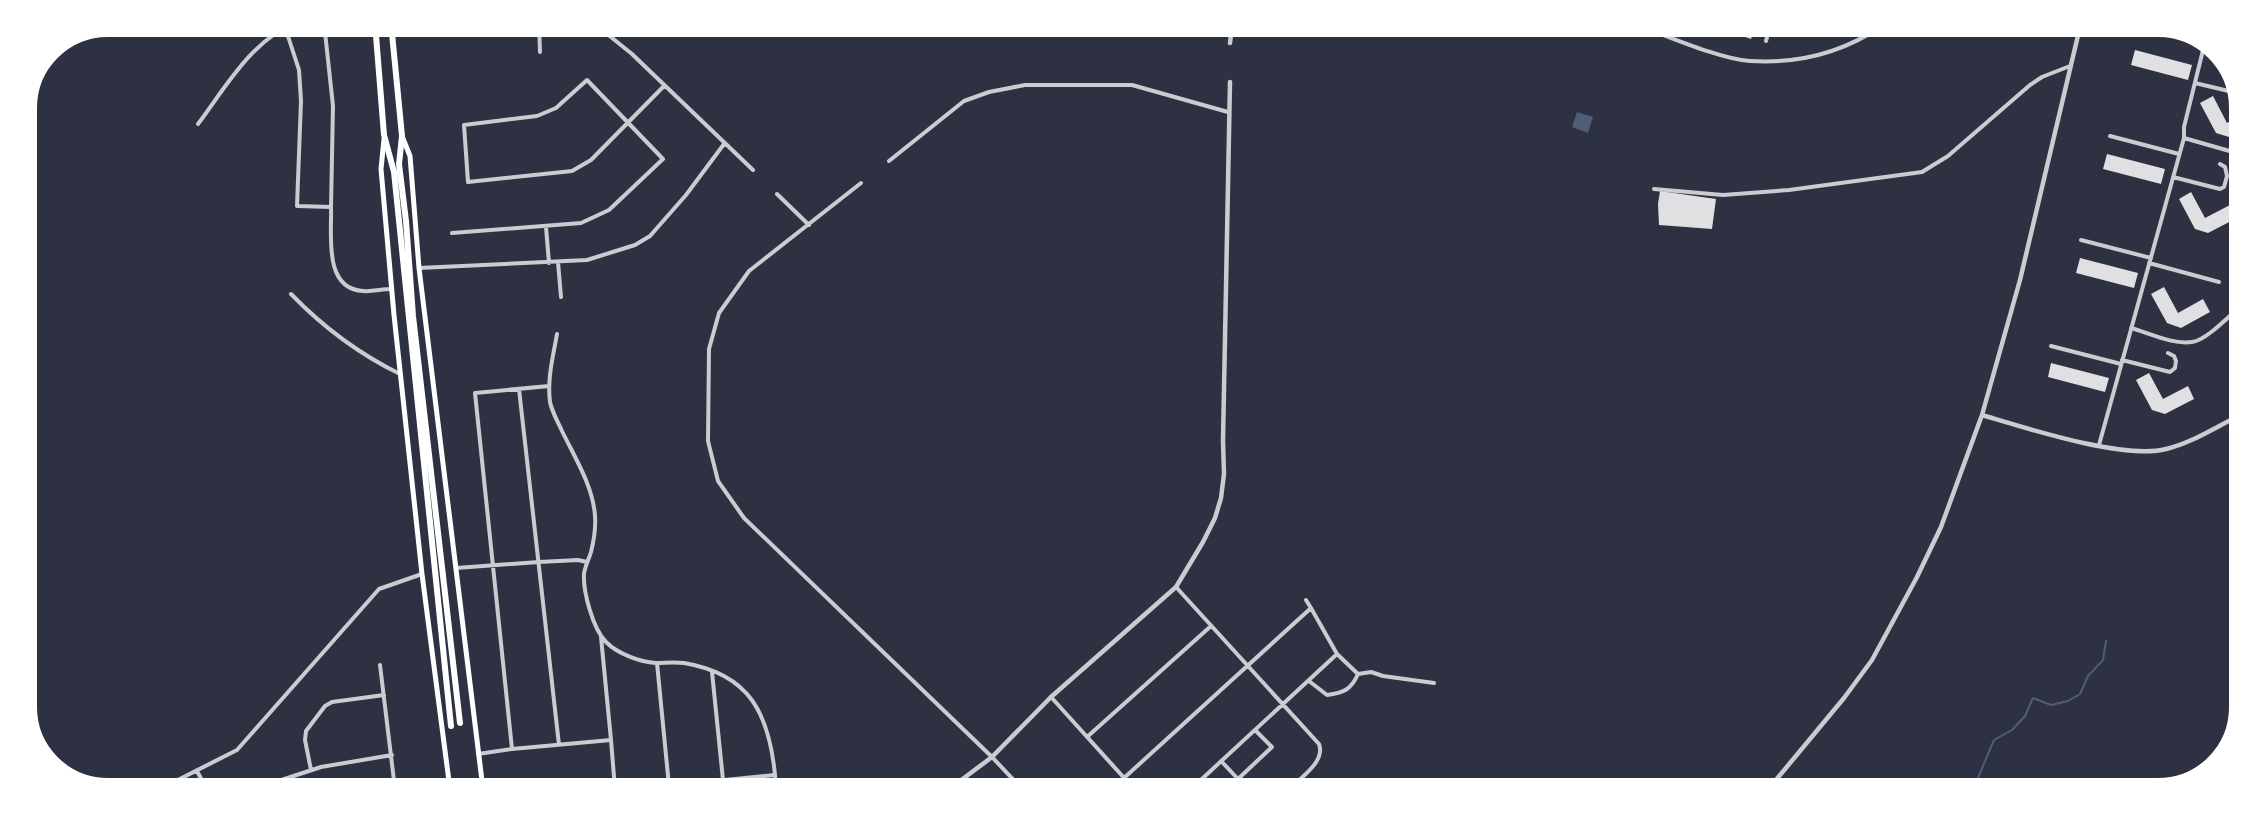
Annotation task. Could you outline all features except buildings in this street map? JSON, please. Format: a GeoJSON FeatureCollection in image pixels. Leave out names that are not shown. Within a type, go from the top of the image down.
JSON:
{"type":"FeatureCollection","features":[{"type":"Feature","properties":{"kind":"highway"},"geometry":{"type":"LineString","coordinates":[[392,33],[402,136],[399,164],[413,316],[460,723]]}},
{"type":"Feature","properties":{"kind":"highway"},"geometry":{"type":"LineString","coordinates":[[376,34],[384,135],[394,172],[451,726]]}},
{"type":"Feature","properties":{"kind":"main road"},"geometry":{"type":"LineString","coordinates":[[384,135],[381,170],[391,289],[422,573],[449,782]]}},
{"type":"Feature","properties":{"kind":"main road"},"geometry":{"type":"LineString","coordinates":[[402,136],[410,156],[419,268],[482,782]]}},
{"type":"Feature","properties":{"kind":"street"},"geometry":{"type":"LineString","coordinates":[[198,124],[246,61],[266,40],[276,33]]}},
{"type":"Feature","properties":{"kind":"street"},"geometry":{"type":"LineString","coordinates":[[287,33],[299,70],[301,101],[297,206],[331,207]]}},
{"type":"Feature","properties":{"kind":"street"},"geometry":{"type":"LineString","coordinates":[[325,33],[333,106],[331,207],[336,276],[352,289],[363,291],[391,289]]}},
{"type":"Feature","properties":{"kind":"street"},"geometry":{"type":"LineString","coordinates":[[376,34],[392,33]]}},
{"type":"Feature","properties":{"kind":"street"},"geometry":{"type":"LineString","coordinates":[[539,33],[540,52]]}},
{"type":"Feature","properties":{"kind":"street"},"geometry":{"type":"LineString","coordinates":[[606,33],[753,170]]}},
{"type":"Feature","properties":{"kind":"street"},"geometry":{"type":"LineString","coordinates":[[1230,43],[1231,33]]}},
{"type":"Feature","properties":{"kind":"street"},"geometry":{"type":"LineString","coordinates":[[1660,33],[1710,51],[1749,61],[1797,60],[1830,53],[1872,33]]}},
{"type":"Feature","properties":{"kind":"street"},"geometry":{"type":"LineString","coordinates":[[1766,41],[1768,33]]}},
{"type":"Feature","properties":{"kind":"street"},"geometry":{"type":"LineString","coordinates":[[1810,33],[1816,35]]}},
{"type":"Feature","properties":{"kind":"street"},"geometry":{"type":"LineString","coordinates":[[1774,782],[1844,698],[1872,660],[1941,527],[1982,415],[2020,280],[2078,33]]}},
{"type":"Feature","properties":{"kind":"street"},"geometry":{"type":"LineString","coordinates":[[2100,445],[2184,138],[2203,49]]}},
{"type":"Feature","properties":{"kind":"street"},"geometry":{"type":"LineString","coordinates":[[1654,189],[1723,195],[1789,190],[1922,172],[1948,156],[2030,85],[2042,77],[2070,66]]}},
{"type":"Feature","properties":{"kind":"street"},"geometry":{"type":"LineString","coordinates":[[452,233],[581,223],[609,210],[663,159],[628,123],[588,80],[556,108],[537,116],[464,125],[468,182],[572,171],[591,160],[628,123],[664,86]]}},
{"type":"Feature","properties":{"kind":"street"},"geometry":{"type":"LineString","coordinates":[[959,782],[992,757],[1051,697],[1176,587],[1215,518],[1221,498],[1224,474],[1230,82]]}},
{"type":"Feature","properties":{"kind":"street"},"geometry":{"type":"LineString","coordinates":[[2195,83],[2232,92]]}},
{"type":"Feature","properties":{"kind":"street"},"geometry":{"type":"LineString","coordinates":[[888,161],[964,101],[989,92],[1024,85],[1132,85],[1228,112]]}},
{"type":"Feature","properties":{"kind":"street"},"geometry":{"type":"LineString","coordinates":[[2110,136],[2179,154]]}},
{"type":"Feature","properties":{"kind":"street"},"geometry":{"type":"LineString","coordinates":[[2184,138],[2233,152]]}},
{"type":"Feature","properties":{"kind":"street"},"geometry":{"type":"LineString","coordinates":[[419,268],[587,260],[635,246],[650,236],[686,195],[724,144]]}},
{"type":"Feature","properties":{"kind":"street"},"geometry":{"type":"LineString","coordinates":[[2173,177],[2220,189],[2224,187],[2227,173],[2225,167],[2220,164]]}},
{"type":"Feature","properties":{"kind":"street"},"geometry":{"type":"LineString","coordinates":[[861,183],[748,271],[719,313],[709,349],[708,407],[708,441],[718,481],[744,518],[1015,782]]}},
{"type":"Feature","properties":{"kind":"street"},"geometry":{"type":"LineString","coordinates":[[777,194],[809,225]]}},
{"type":"Feature","properties":{"kind":"street"},"geometry":{"type":"LineString","coordinates":[[546,227],[549,263]]}},
{"type":"Feature","properties":{"kind":"street"},"geometry":{"type":"LineString","coordinates":[[2081,240],[2219,282]]}},
{"type":"Feature","properties":{"kind":"street"},"geometry":{"type":"LineString","coordinates":[[558,262],[561,297]]}},
{"type":"Feature","properties":{"kind":"street"},"geometry":{"type":"LineString","coordinates":[[291,294],[313,316],[369,359],[400,374]]}},
{"type":"Feature","properties":{"kind":"street"},"geometry":{"type":"LineString","coordinates":[[2131,328],[2171,340],[2191,342],[2207,334],[2233,312]]}},
{"type":"Feature","properties":{"kind":"street"},"geometry":{"type":"LineString","coordinates":[[557,334],[549,386],[551,405],[590,490],[594,505],[595,534],[584,573],[592,615],[600,633],[606,642],[629,656],[657,663],[683,663],[712,672],[737,685],[758,707],[769,734],[775,782]]}},
{"type":"Feature","properties":{"kind":"street"},"geometry":{"type":"LineString","coordinates":[[2051,346],[2170,372],[2175,368],[2176,361],[2174,356],[2168,353]]}},
{"type":"Feature","properties":{"kind":"street"},"geometry":{"type":"LineString","coordinates":[[512,750],[475,393],[549,386]]}},
{"type":"Feature","properties":{"kind":"street"},"geometry":{"type":"LineString","coordinates":[[519,389],[560,745]]}},
{"type":"Feature","properties":{"kind":"street"},"geometry":{"type":"LineString","coordinates":[[1982,415],[2137,452],[2154,452],[2169,448],[2233,419]]}},
{"type":"Feature","properties":{"kind":"street"},"geometry":{"type":"LineString","coordinates":[[456,568],[578,560],[587,562]]}},
{"type":"Feature","properties":{"kind":"street"},"geometry":{"type":"LineString","coordinates":[[174,782],[237,750],[379,589],[422,573]]}},
{"type":"Feature","properties":{"kind":"street"},"geometry":{"type":"LineString","coordinates":[[1176,587],[1319,744],[1321,751],[1318,760],[1296,782]]}},
{"type":"Feature","properties":{"kind":"street"},"geometry":{"type":"LineString","coordinates":[[1306,600],[1337,654],[1358,674]]}},
{"type":"Feature","properties":{"kind":"street"},"geometry":{"type":"LineString","coordinates":[[1124,778],[1311,608]]}},
{"type":"Feature","properties":{"kind":"street"},"geometry":{"type":"LineString","coordinates":[[1087,737],[1211,626]]}},
{"type":"Feature","properties":{"kind":"street"},"geometry":{"type":"LineString","coordinates":[[600,633],[614,782]]}},
{"type":"Feature","properties":{"kind":"street"},"geometry":{"type":"LineString","coordinates":[[1199,782],[1337,654]]}},
{"type":"Feature","properties":{"kind":"street"},"geometry":{"type":"LineString","coordinates":[[657,663],[669,782]]}},
{"type":"Feature","properties":{"kind":"street"},"geometry":{"type":"LineString","coordinates":[[380,665],[394,782]]}},
{"type":"Feature","properties":{"kind":"street"},"geometry":{"type":"LineString","coordinates":[[712,672],[723,780]]}},
{"type":"Feature","properties":{"kind":"street"},"geometry":{"type":"LineString","coordinates":[[1358,674],[1371,672],[1383,676],[1434,683]]}},
{"type":"Feature","properties":{"kind":"street"},"geometry":{"type":"LineString","coordinates":[[1309,681],[1327,695],[1343,693],[1353,685],[1358,674]]}},
{"type":"Feature","properties":{"kind":"street"},"geometry":{"type":"LineString","coordinates":[[311,770],[305,740],[306,731],[325,706],[332,702],[384,695]]}},
{"type":"Feature","properties":{"kind":"street"},"geometry":{"type":"LineString","coordinates":[[1051,697],[1128,782]]}},
{"type":"Feature","properties":{"kind":"street"},"geometry":{"type":"LineString","coordinates":[[1221,761],[1238,779],[1272,747],[1255,730]]}},
{"type":"Feature","properties":{"kind":"street"},"geometry":{"type":"LineString","coordinates":[[478,754],[611,740]]}},
{"type":"Feature","properties":{"kind":"street"},"geometry":{"type":"LineString","coordinates":[[275,782],[311,770],[392,755]]}},
{"type":"Feature","properties":{"kind":"street"},"geometry":{"type":"LineString","coordinates":[[197,771],[203,782]]}},
{"type":"Feature","properties":{"kind":"street"},"geometry":{"type":"LineString","coordinates":[[705,782],[775,775]]}},
{"type":"Feature","properties":{"kind":"water"},"geometry":{"type":"Polygon","coordinates":[[[1577,112],[1593,117],[1588,133],[1572,127],[1577,112]]]}},
{"type":"Feature","properties":{"kind":"waterway"},"geometry":{"type":"LineString","coordinates":[[1976,782],[1994,740],[2012,730],[2025,716],[2033,698],[2051,705],[2068,701],[2080,694],[2088,676],[2103,660],[2106,641]]}}]}
